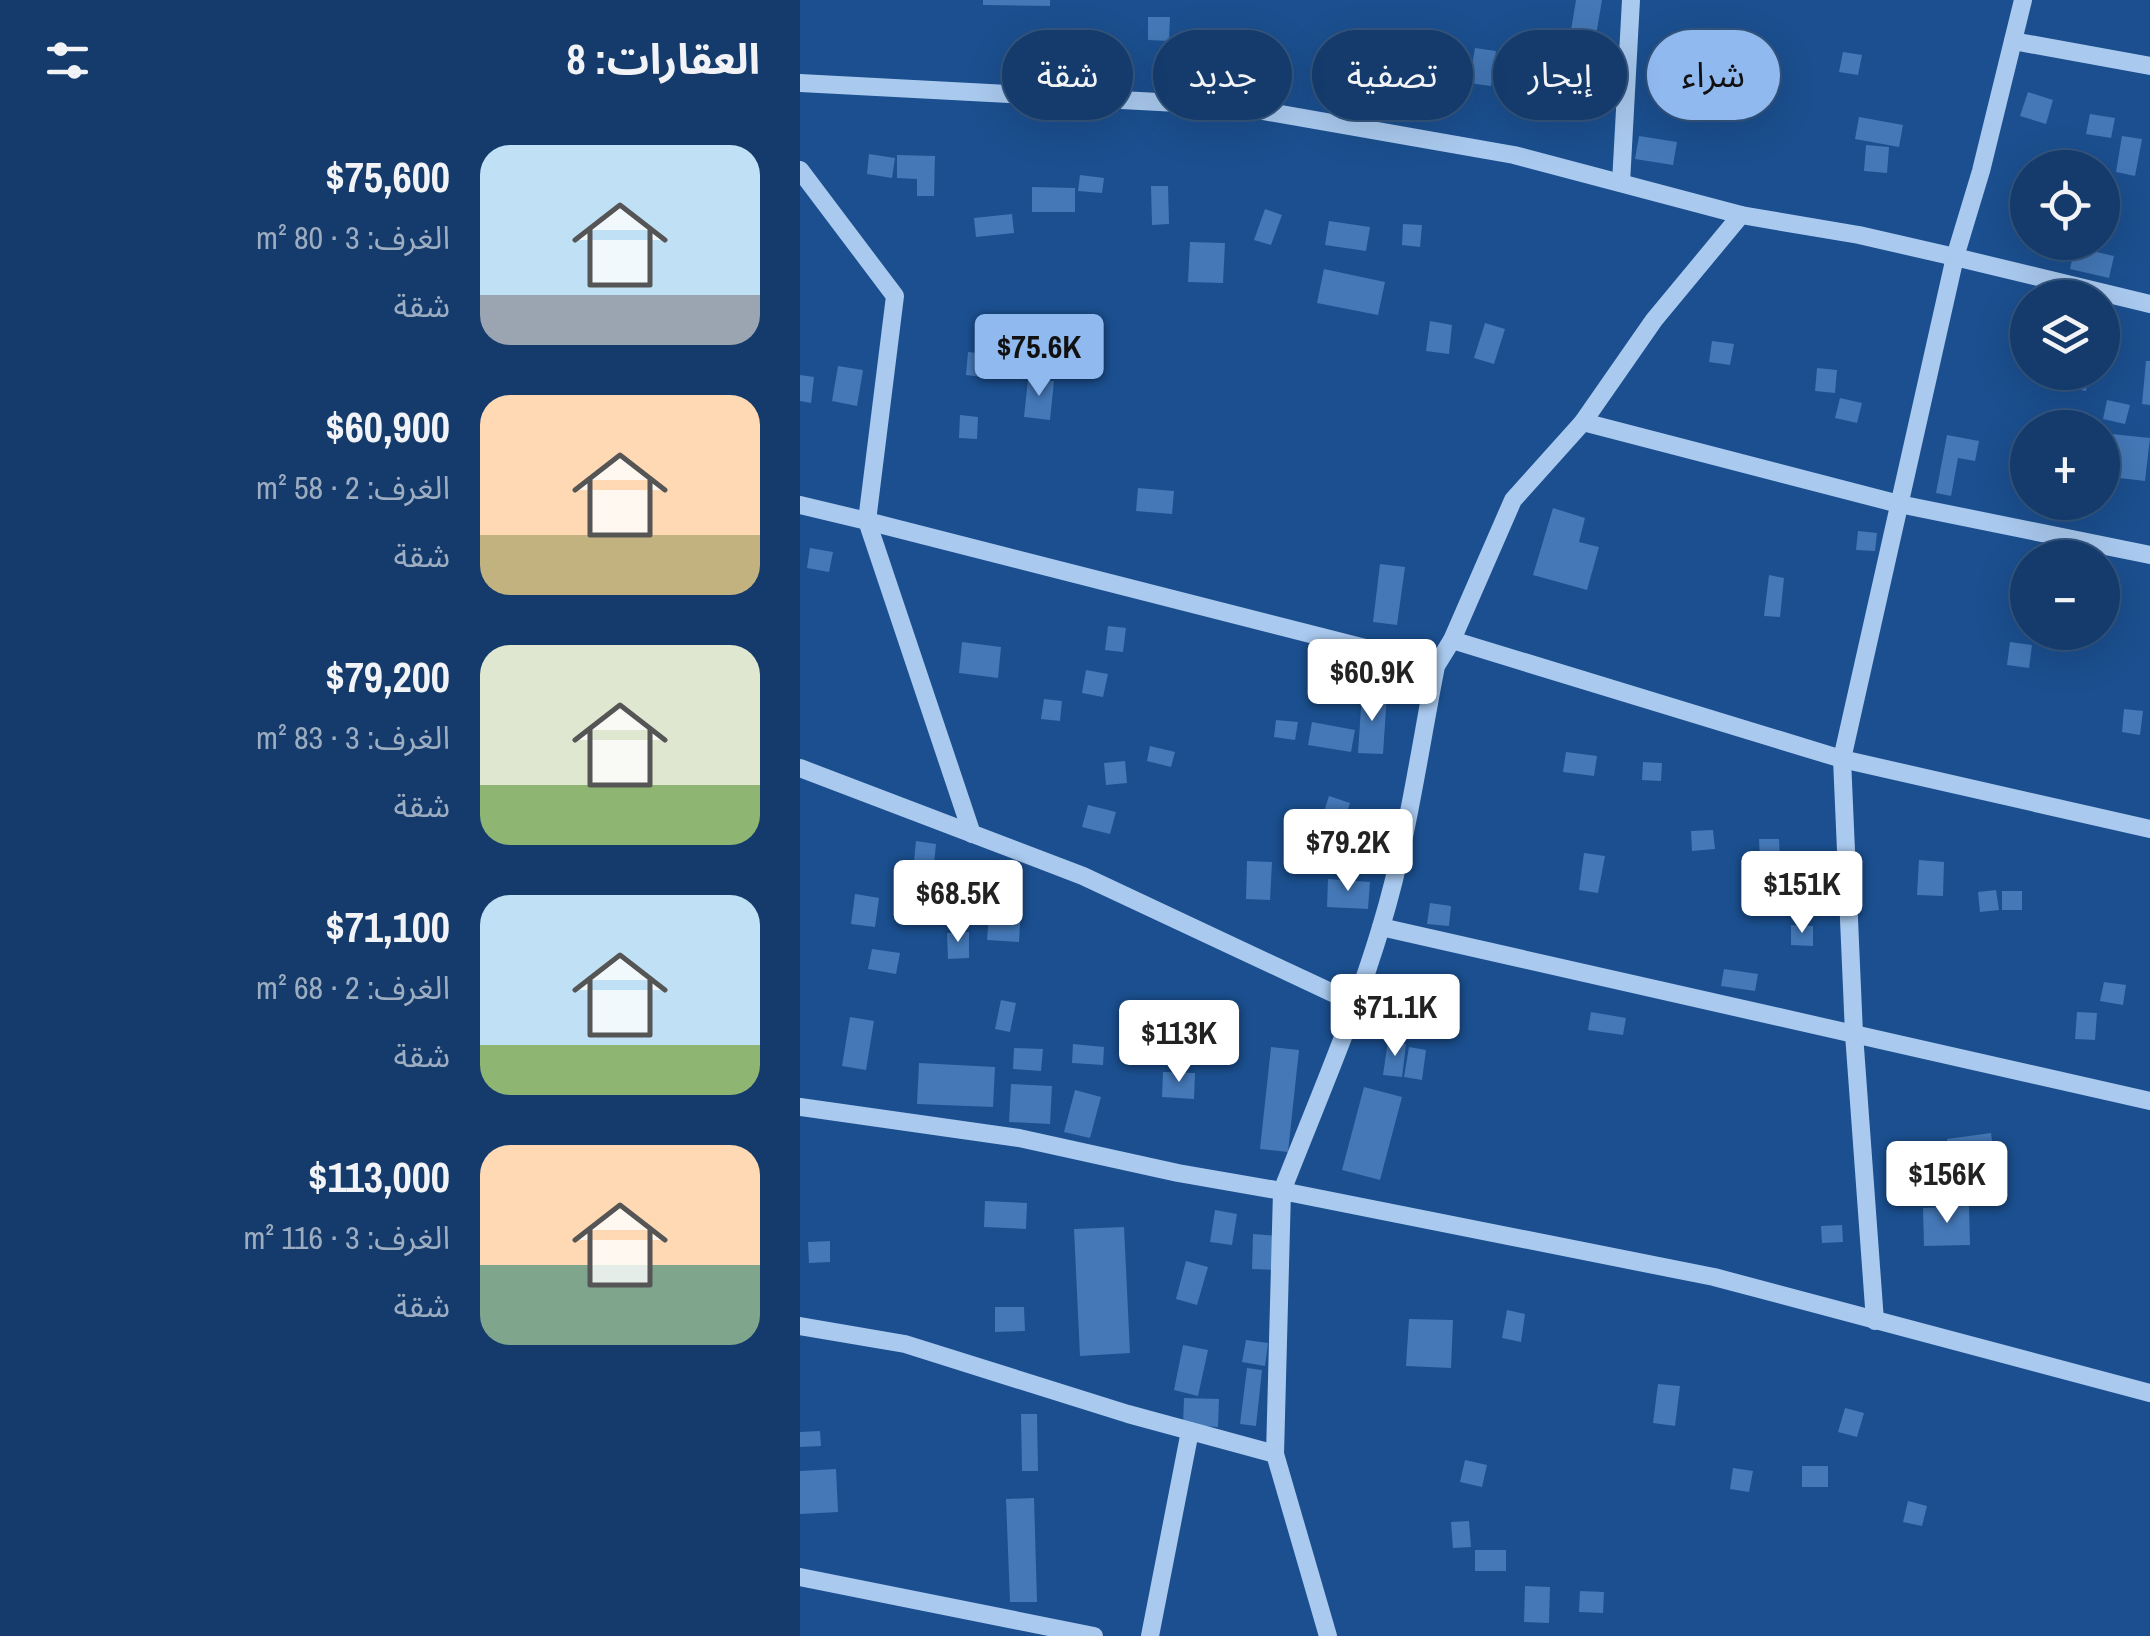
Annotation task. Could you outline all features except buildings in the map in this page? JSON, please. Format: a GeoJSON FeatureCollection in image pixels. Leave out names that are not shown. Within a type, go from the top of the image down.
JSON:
{"type":"FeatureCollection","features":[{"type":"Feature","properties":{"kind":"street"},"geometry":{"type":"LineString","coordinates":[[1621,184],[1631,0]]}},
{"type":"Feature","properties":{"kind":"street"},"geometry":{"type":"LineString","coordinates":[[1875,1321],[1854,1034],[1842,759],[1955,257],[2023,0]]}},
{"type":"Feature","properties":{"kind":"street"},"geometry":{"type":"LineString","coordinates":[[2013,42],[2150,66]]}},
{"type":"Feature","properties":{"kind":"street"},"geometry":{"type":"LineString","coordinates":[[800,83],[1235,106],[1514,155],[1742,215],[1860,236],[2150,304]]}},
{"type":"Feature","properties":{"kind":"street"},"geometry":{"type":"LineString","coordinates":[[800,170],[895,296],[867,520],[972,834]]}},
{"type":"Feature","properties":{"kind":"street"},"geometry":{"type":"LineString","coordinates":[[1328,1636],[1275,1454],[1282,1191],[1381,928],[1399,858],[1436,666],[1452,640],[1513,500],[1583,422],[1654,320],[1742,215]]}},
{"type":"Feature","properties":{"kind":"street"},"geometry":{"type":"LineString","coordinates":[[1583,422],[1899,504],[2150,554]]}},
{"type":"Feature","properties":{"kind":"street"},"geometry":{"type":"LineString","coordinates":[[800,505],[1436,666]]}},
{"type":"Feature","properties":{"kind":"street"},"geometry":{"type":"LineString","coordinates":[[1452,640],[1842,759],[2150,829]]}},
{"type":"Feature","properties":{"kind":"street"},"geometry":{"type":"LineString","coordinates":[[800,768],[1083,876],[1354,1003]]}},
{"type":"Feature","properties":{"kind":"street"},"geometry":{"type":"LineString","coordinates":[[1381,928],[2150,1101]]}},
{"type":"Feature","properties":{"kind":"street"},"geometry":{"type":"LineString","coordinates":[[800,1107],[1019,1138],[1714,1278],[2150,1393]]}},
{"type":"Feature","properties":{"kind":"street"},"geometry":{"type":"LineString","coordinates":[[800,1326],[905,1344],[1128,1414],[1275,1454]]}},
{"type":"Feature","properties":{"kind":"street"},"geometry":{"type":"LineString","coordinates":[[1150,1636],[1190,1430]]}},
{"type":"Feature","properties":{"kind":"street"},"geometry":{"type":"LineString","coordinates":[[800,1577],[1094,1636]]}}]}
